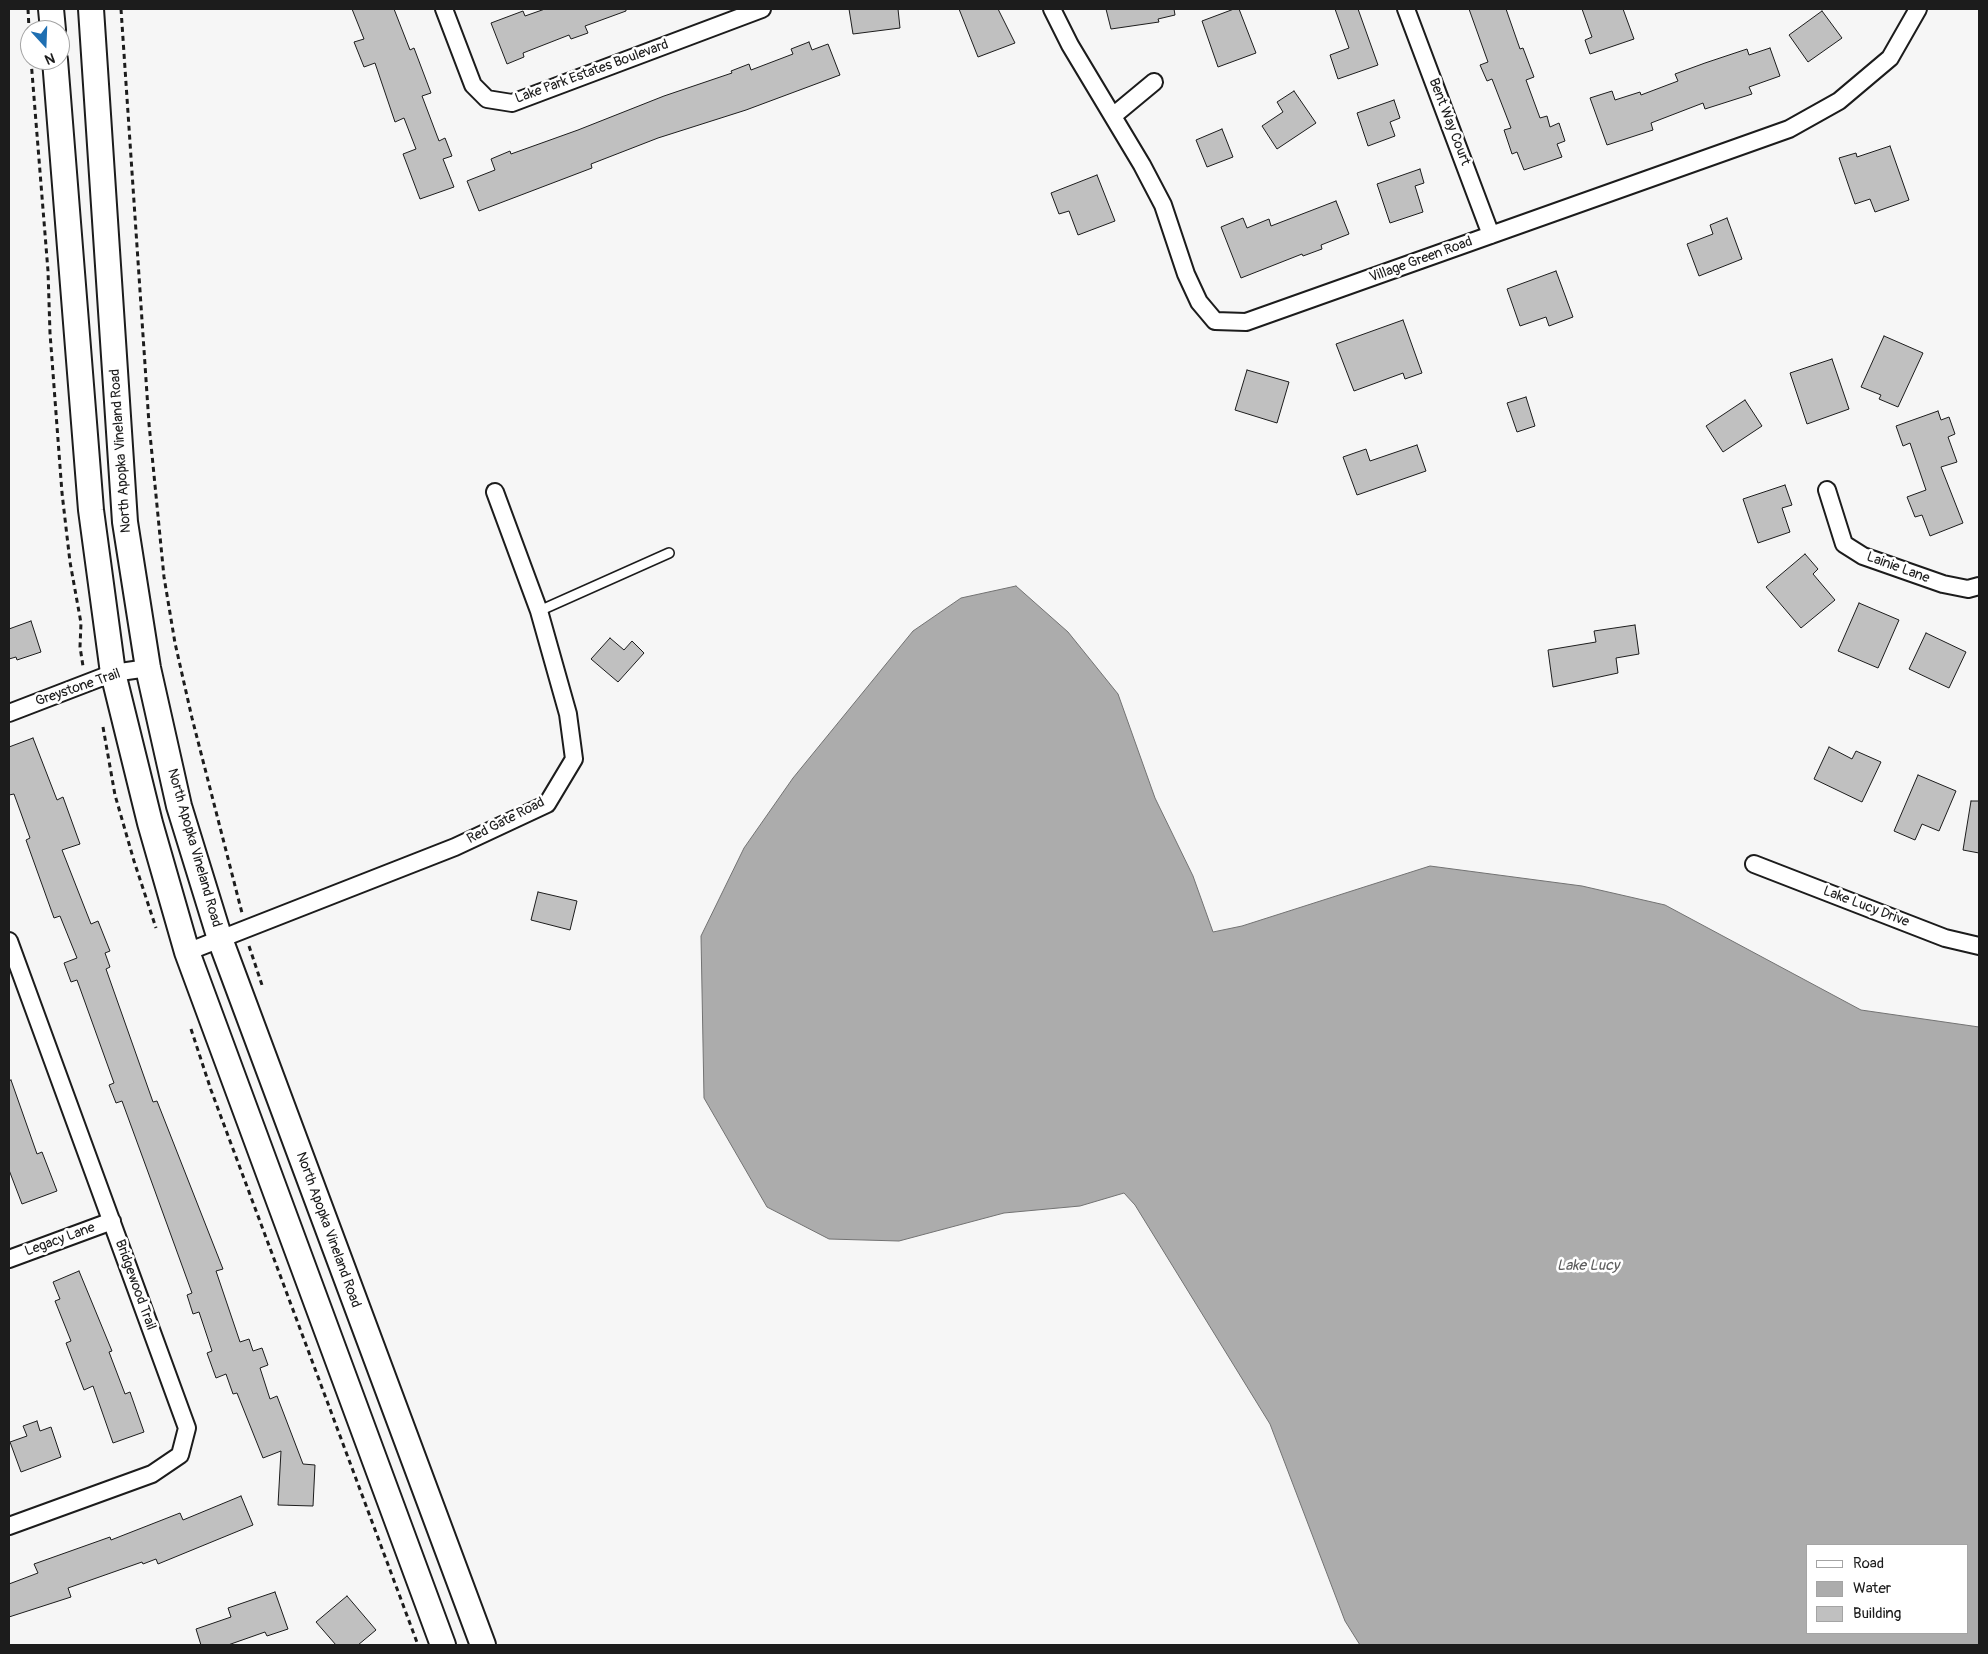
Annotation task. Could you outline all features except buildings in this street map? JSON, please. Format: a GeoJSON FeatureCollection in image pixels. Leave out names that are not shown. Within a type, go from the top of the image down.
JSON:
{"type":"FeatureCollection","features":[{"type":"Feature","properties":{"kind":"street","name":"North Apopka Vineland Road"},"geometry":{"type":"LineString","coordinates":[[91,9],[125,522],[148,668],[179,806],[220,940],[483,1645]]}},
{"type":"Feature","properties":{"kind":"street","name":"Lake Park Estates Boulevard"},"geometry":{"type":"LineString","coordinates":[[444,9],[473,85],[487,99],[512,103],[762,9]]}},
{"type":"Feature","properties":{"kind":"street","name":"Village Green Road"},"geometry":{"type":"LineString","coordinates":[[1052,9],[1070,45],[1164,205],[1186,274],[1199,302],[1215,321],[1246,322],[1789,129],[1839,101],[1890,58],[1918,9]]}},
{"type":"Feature","properties":{"kind":"street","name":"Bent Way Court"},"geometry":{"type":"LineString","coordinates":[[1406,9],[1491,235]]}},
{"type":"Feature","properties":{"kind":"street"},"geometry":{"type":"LineString","coordinates":[[56,70],[91,510],[113,673],[150,823],[187,952],[443,1645]]}},
{"type":"Feature","properties":{"kind":"street"},"geometry":{"type":"LineString","coordinates":[[1113,116],[1154,82]]}},
{"type":"Feature","properties":{"kind":"street","name":"Lainie Lane"},"geometry":{"type":"LineString","coordinates":[[1827,490],[1844,544],[1864,556],[1943,584],[1968,589],[1979,586]]}},
{"type":"Feature","properties":{"kind":"street","name":"Red Gate Road"},"geometry":{"type":"LineString","coordinates":[[187,952],[455,847],[547,804],[574,759],[568,714],[539,611],[495,492]]}},
{"type":"Feature","properties":{"kind":"street","name":"Greystone Trail"},"geometry":{"type":"LineString","coordinates":[[9,713],[113,673],[148,668]]}},
{"type":"Feature","properties":{"kind":"street","name":"Lake Lucy Drive"},"geometry":{"type":"LineString","coordinates":[[1754,864],[1945,938],[1979,946]]}},
{"type":"Feature","properties":{"kind":"street","name":"Bridgewood Trail"},"geometry":{"type":"LineString","coordinates":[[9,941],[16,982],[112,1221],[188,1428],[180,1455],[152,1474],[9,1526]]}},
{"type":"Feature","properties":{"kind":"street","name":"Legacy Lane"},"geometry":{"type":"LineString","coordinates":[[9,1259],[112,1221]]}},
{"type":"Feature","properties":{"kind":"lane"},"geometry":{"type":"LineString","coordinates":[[539,611],[669,553]]}},
{"type":"Feature","properties":{"kind":"path"},"geometry":{"type":"LineString","coordinates":[[122,9],[148,424],[164,578],[175,643],[192,718],[245,930],[264,992]]}},
{"type":"Feature","properties":{"kind":"water","name":"Lake Lucy"},"geometry":{"type":"Polygon","coordinates":[[[1016,586],[1068,632],[1118,694],[1155,798],[1193,876],[1213,932],[1242,926],[1430,866],[1582,886],[1665,905],[1861,1010],[1979,1027],[1979,1645],[1360,1645],[1345,1621],[1270,1424],[1135,1205],[1124,1193],[1080,1206],[1004,1213],[899,1241],[829,1239],[767,1207],[704,1098],[701,936],[744,848],[793,778],[913,631],[961,598],[1016,586]]]}}]}
